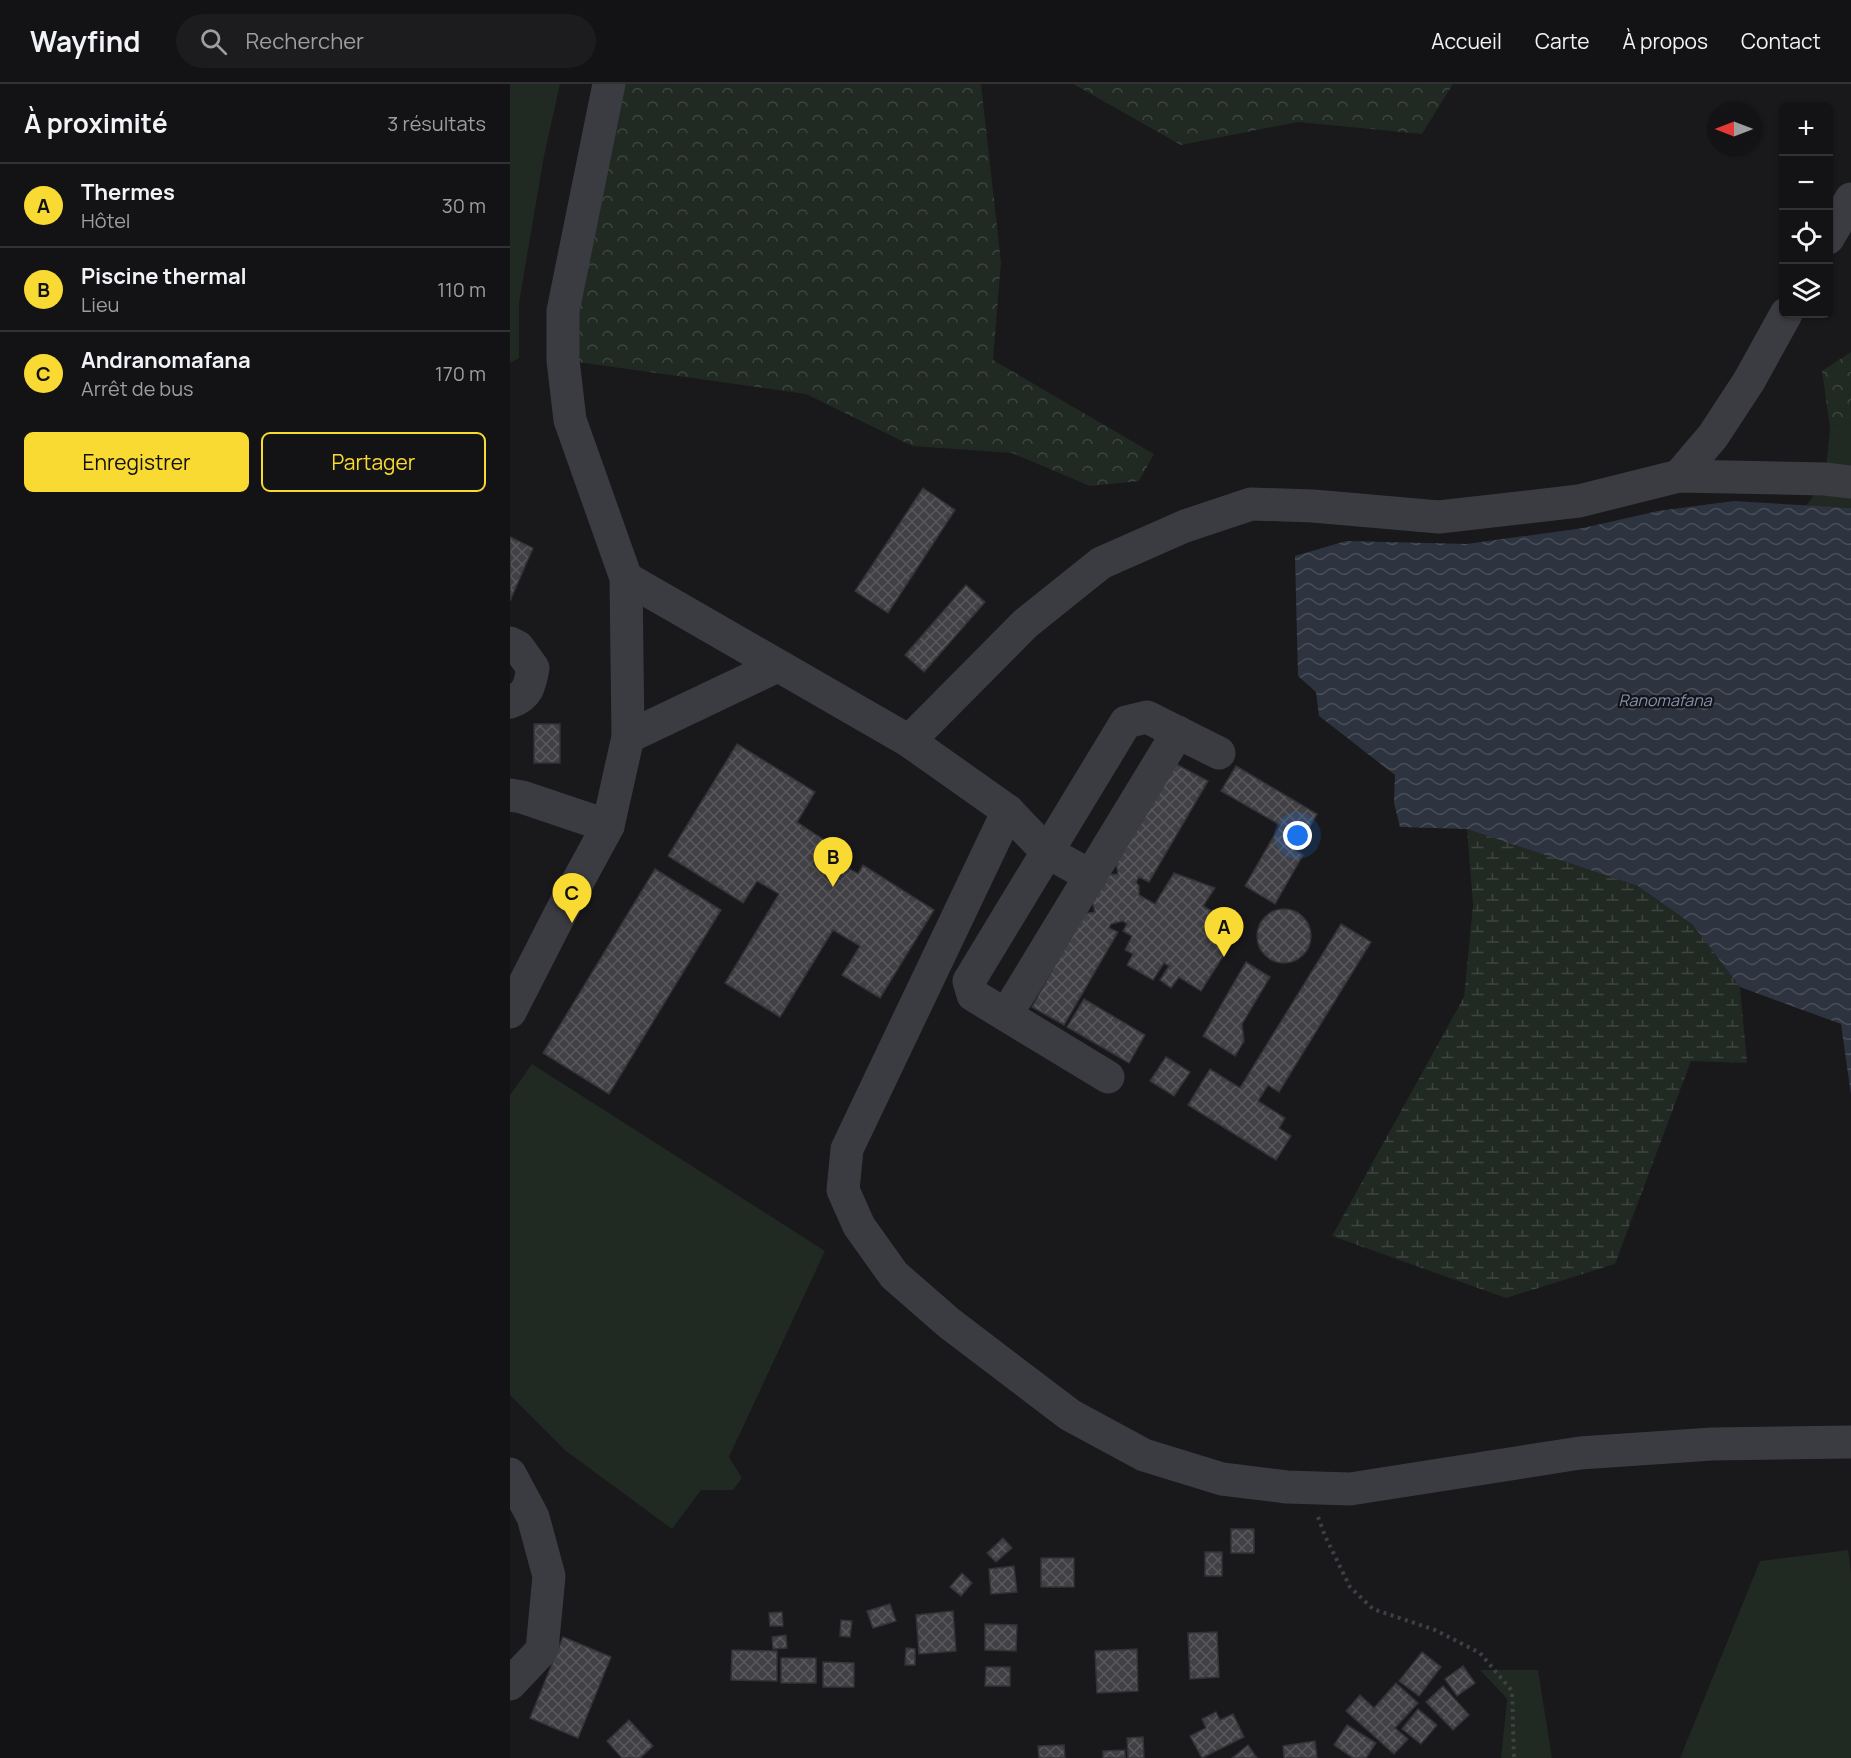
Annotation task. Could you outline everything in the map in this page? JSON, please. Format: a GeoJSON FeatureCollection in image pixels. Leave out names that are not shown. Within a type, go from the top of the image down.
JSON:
{"type":"FeatureCollection","features":[{"type":"Feature","properties":{"kind":"street"},"geometry":{"type":"LineString","coordinates":[[510,1012],[560,914],[609,826],[628,738],[626,578],[570,420],[563,360],[563,311],[609,84]]}},
{"type":"Feature","properties":{"kind":"street"},"geometry":{"type":"LineString","coordinates":[[1833,230],[1851,199]]}},
{"type":"Feature","properties":{"kind":"street"},"geometry":{"type":"LineString","coordinates":[[1679,476],[1713,436],[1749,381],[1784,318]]}},
{"type":"Feature","properties":{"kind":"street"},"geometry":{"type":"LineString","coordinates":[[909,741],[1025,624],[1101,563],[1185,526],[1251,504],[1313,506],[1439,517],[1579,501],[1679,476],[1825,479],[1851,482]]}},
{"type":"Feature","properties":{"kind":"street"},"geometry":{"type":"LineString","coordinates":[[626,578],[909,741],[1008,811],[1047,852],[1091,876]]}},
{"type":"Feature","properties":{"kind":"street"},"geometry":{"type":"LineString","coordinates":[[510,643],[518,647],[533,668],[529,689],[510,702]]}},
{"type":"Feature","properties":{"kind":"street"},"geometry":{"type":"LineString","coordinates":[[628,738],[777,666]]}},
{"type":"Feature","properties":{"kind":"street"},"geometry":{"type":"LineString","coordinates":[[1108,1077],[973,995],[969,981],[1126,722],[1147,717],[1219,753]]}},
{"type":"Feature","properties":{"kind":"street"},"geometry":{"type":"LineString","coordinates":[[1006,1015],[1178,732]]}},
{"type":"Feature","properties":{"kind":"street"},"geometry":{"type":"LineString","coordinates":[[510,795],[609,826]]}},
{"type":"Feature","properties":{"kind":"street"},"geometry":{"type":"LineString","coordinates":[[1008,811],[847,1149],[843,1190],[859,1226],[894,1275],[949,1323],[1070,1415],[1144,1455],[1222,1479],[1308,1488],[1350,1489],[1580,1453],[1712,1444],[1851,1442]]}},
{"type":"Feature","properties":{"kind":"street"},"geometry":{"type":"LineString","coordinates":[[510,1474],[533,1517],[549,1576],[542,1650],[510,1684]]}},
{"type":"Feature","properties":{"kind":"path"},"geometry":{"type":"LineString","coordinates":[[1308,1488],[1325,1536],[1350,1587],[1373,1609],[1435,1630],[1480,1653],[1512,1691],[1514,1758]]}},
{"type":"Feature","properties":{"kind":"green space"},"geometry":{"type":"Polygon","coordinates":[[[510,84],[560,84],[544,156],[519,303],[519,358],[510,363],[510,84]]]}},
{"type":"Feature","properties":{"kind":"green space"},"geometry":{"type":"Polygon","coordinates":[[[609,84],[981,84],[1001,262],[993,360],[1154,454],[1139,481],[1090,486],[1012,453],[912,446],[806,394],[563,360],[609,84]]]}},
{"type":"Feature","properties":{"kind":"green space"},"geometry":{"type":"Polygon","coordinates":[[[1073,84],[1453,84],[1422,134],[1298,122],[1181,145],[1073,84]]]}},
{"type":"Feature","properties":{"kind":"green space"},"geometry":{"type":"Polygon","coordinates":[[[1851,352],[1851,422],[1830,427],[1822,371],[1851,352]]]}},
{"type":"Feature","properties":{"kind":"green space"},"geometry":{"type":"Polygon","coordinates":[[[1851,422],[1851,508],[1806,506],[1825,479],[1830,427],[1851,422]]]}},
{"type":"Feature","properties":{"kind":"green space"},"geometry":{"type":"Polygon","coordinates":[[[1467,829],[1638,886],[1693,925],[1740,987],[1747,1063],[1691,1061],[1615,1264],[1506,1298],[1332,1236],[1464,997],[1473,905],[1467,829]]]}},
{"type":"Feature","properties":{"kind":"green space"},"geometry":{"type":"Polygon","coordinates":[[[532,1064],[825,1251],[729,1457],[742,1478],[733,1490],[701,1490],[672,1529],[566,1451],[510,1395],[510,1095],[532,1064]]]}},
{"type":"Feature","properties":{"kind":"green space"},"geometry":{"type":"Polygon","coordinates":[[[1848,1550],[1851,1573],[1851,1758],[1680,1758],[1760,1561],[1848,1550]]]}},
{"type":"Feature","properties":{"kind":"green space"},"geometry":{"type":"Polygon","coordinates":[[[1480,1670],[1538,1670],[1552,1758],[1501,1758],[1507,1699],[1480,1670]]]}},
{"type":"Feature","properties":{"kind":"water","name":"Ranomafana"},"geometry":{"type":"Polygon","coordinates":[[[1734,501],[1851,508],[1851,1095],[1841,1024],[1740,987],[1693,925],[1638,886],[1467,829],[1400,827],[1394,803],[1395,775],[1319,716],[1316,692],[1298,676],[1295,556],[1346,541],[1467,544],[1583,528],[1658,511],[1734,501]]]}},
{"type":"Feature","properties":{"kind":"building"},"geometry":{"type":"Polygon","coordinates":[[[923,488],[955,510],[888,613],[855,591],[923,488]]]}},
{"type":"Feature","properties":{"kind":"building"},"geometry":{"type":"Polygon","coordinates":[[[510,537],[533,548],[510,601],[510,537]]]}},
{"type":"Feature","properties":{"kind":"building"},"geometry":{"type":"Polygon","coordinates":[[[966,585],[985,602],[924,672],[905,655],[966,585]]]}},
{"type":"Feature","properties":{"kind":"building"},"geometry":{"type":"Polygon","coordinates":[[[534,724],[560,724],[560,763],[534,763],[534,724]]]}},
{"type":"Feature","properties":{"kind":"building"},"geometry":{"type":"Polygon","coordinates":[[[737,744],[815,792],[797,822],[824,840],[818,849],[858,874],[863,865],[934,910],[880,998],[842,975],[860,946],[833,930],[780,1017],[725,983],[779,894],[757,881],[743,903],[668,856],[737,744]]]}},
{"type":"Feature","properties":{"kind":"building"},"geometry":{"type":"Polygon","coordinates":[[[1174,763],[1208,781],[1149,882],[1139,877],[1136,882],[1139,886],[1139,895],[1155,904],[1174,873],[1215,888],[1203,906],[1241,928],[1201,991],[1179,977],[1171,988],[1160,980],[1169,966],[1164,963],[1153,980],[1127,965],[1133,954],[1125,950],[1132,936],[1123,931],[1127,924],[1123,921],[1111,924],[1109,928],[1118,932],[1064,1025],[1032,1007],[1083,914],[1095,912],[1092,901],[1109,875],[1118,874],[1116,863],[1174,763]]]}},
{"type":"Feature","properties":{"kind":"building"},"geometry":{"type":"Polygon","coordinates":[[[1236,766],[1317,814],[1296,851],[1303,855],[1275,904],[1245,886],[1280,825],[1221,791],[1236,766]]]}},
{"type":"Feature","properties":{"kind":"building"},"geometry":{"type":"Polygon","coordinates":[[[655,869],[721,910],[609,1094],[543,1053],[655,869]]]}},
{"type":"Feature","properties":{"kind":"building"},"geometry":{"type":"Polygon","coordinates":[[[1284,909],[1303,917],[1311,936],[1303,955],[1284,963],[1265,955],[1257,936],[1265,917],[1284,909]]]}},
{"type":"Feature","properties":{"kind":"building"},"geometry":{"type":"Polygon","coordinates":[[[1341,924],[1371,942],[1279,1092],[1268,1085],[1258,1101],[1285,1118],[1279,1128],[1291,1136],[1276,1160],[1188,1105],[1210,1069],[1240,1088],[1341,924]]]}},
{"type":"Feature","properties":{"kind":"building"},"geometry":{"type":"Polygon","coordinates":[[[1246,962],[1270,977],[1242,1024],[1244,1041],[1235,1056],[1203,1036],[1246,962]]]}},
{"type":"Feature","properties":{"kind":"building"},"geometry":{"type":"Polygon","coordinates":[[[1084,999],[1145,1035],[1129,1063],[1067,1027],[1084,999]]]}},
{"type":"Feature","properties":{"kind":"building"},"geometry":{"type":"Polygon","coordinates":[[[1166,1057],[1190,1072],[1174,1096],[1150,1081],[1166,1057]]]}},
{"type":"Feature","properties":{"kind":"building"},"geometry":{"type":"Polygon","coordinates":[[[1231,1529],[1254,1529],[1254,1553],[1231,1553],[1231,1529]]]}},
{"type":"Feature","properties":{"kind":"building"},"geometry":{"type":"Polygon","coordinates":[[[1003,1538],[1012,1548],[996,1562],[987,1553],[1003,1538]]]}},
{"type":"Feature","properties":{"kind":"building"},"geometry":{"type":"Polygon","coordinates":[[[1205,1552],[1222,1552],[1222,1576],[1205,1576],[1205,1552]]]}},
{"type":"Feature","properties":{"kind":"building"},"geometry":{"type":"Polygon","coordinates":[[[1041,1558],[1074,1558],[1074,1587],[1041,1587],[1041,1558]]]}},
{"type":"Feature","properties":{"kind":"building"},"geometry":{"type":"Polygon","coordinates":[[[1014,1566],[1017,1592],[991,1594],[989,1569],[1014,1566]]]}},
{"type":"Feature","properties":{"kind":"building"},"geometry":{"type":"Polygon","coordinates":[[[962,1573],[972,1583],[961,1596],[950,1587],[962,1573]]]}},
{"type":"Feature","properties":{"kind":"building"},"geometry":{"type":"Polygon","coordinates":[[[890,1604],[896,1621],[873,1628],[867,1611],[890,1604]]]}},
{"type":"Feature","properties":{"kind":"building"},"geometry":{"type":"Polygon","coordinates":[[[953,1611],[956,1651],[919,1654],[916,1615],[953,1611]]]}},
{"type":"Feature","properties":{"kind":"building"},"geometry":{"type":"Polygon","coordinates":[[[782,1612],[783,1626],[770,1626],[769,1613],[782,1612]]]}},
{"type":"Feature","properties":{"kind":"building"},"geometry":{"type":"Polygon","coordinates":[[[841,1620],[852,1621],[850,1637],[840,1636],[841,1620]]]}},
{"type":"Feature","properties":{"kind":"building"},"geometry":{"type":"Polygon","coordinates":[[[985,1624],[1017,1625],[1016,1651],[985,1650],[985,1624]]]}},
{"type":"Feature","properties":{"kind":"building"},"geometry":{"type":"Polygon","coordinates":[[[1217,1632],[1219,1677],[1190,1679],[1188,1633],[1217,1632]]]}},
{"type":"Feature","properties":{"kind":"building"},"geometry":{"type":"Polygon","coordinates":[[[786,1635],[787,1648],[773,1649],[772,1637],[786,1635]]]}},
{"type":"Feature","properties":{"kind":"building"},"geometry":{"type":"Polygon","coordinates":[[[563,1637],[611,1657],[578,1738],[530,1718],[563,1637]]]}},
{"type":"Feature","properties":{"kind":"building"},"geometry":{"type":"Polygon","coordinates":[[[906,1648],[915,1649],[915,1665],[905,1665],[906,1648]]]}},
{"type":"Feature","properties":{"kind":"building"},"geometry":{"type":"Polygon","coordinates":[[[1137,1649],[1138,1691],[1097,1693],[1095,1651],[1137,1649]]]}},
{"type":"Feature","properties":{"kind":"building"},"geometry":{"type":"Polygon","coordinates":[[[732,1650],[777,1651],[777,1681],[731,1680],[732,1650]]]}},
{"type":"Feature","properties":{"kind":"building"},"geometry":{"type":"Polygon","coordinates":[[[1422,1652],[1441,1667],[1419,1696],[1399,1681],[1422,1652]]]}},
{"type":"Feature","properties":{"kind":"building"},"geometry":{"type":"Polygon","coordinates":[[[781,1658],[816,1658],[816,1683],[781,1683],[781,1658]]]}},
{"type":"Feature","properties":{"kind":"building"},"geometry":{"type":"Polygon","coordinates":[[[823,1662],[854,1663],[854,1687],[823,1687],[823,1662]]]}},
{"type":"Feature","properties":{"kind":"building"},"geometry":{"type":"Polygon","coordinates":[[[1463,1666],[1475,1683],[1457,1696],[1445,1679],[1463,1666]]]}},
{"type":"Feature","properties":{"kind":"building"},"geometry":{"type":"Polygon","coordinates":[[[986,1667],[1010,1667],[1010,1686],[985,1686],[986,1667]]]}},
{"type":"Feature","properties":{"kind":"building"},"geometry":{"type":"Polygon","coordinates":[[[1396,1683],[1418,1703],[1395,1728],[1408,1739],[1394,1754],[1346,1711],[1360,1695],[1374,1708],[1396,1683]]]}},
{"type":"Feature","properties":{"kind":"building"},"geometry":{"type":"Polygon","coordinates":[[[1443,1686],[1469,1715],[1453,1730],[1426,1702],[1443,1686]]]}},
{"type":"Feature","properties":{"kind":"building"},"geometry":{"type":"Polygon","coordinates":[[[1418,1709],[1437,1725],[1421,1744],[1402,1729],[1418,1709]]]}},
{"type":"Feature","properties":{"kind":"building"},"geometry":{"type":"Polygon","coordinates":[[[1216,1712],[1220,1720],[1233,1714],[1244,1737],[1202,1758],[1190,1736],[1206,1728],[1202,1719],[1216,1712]]]}},
{"type":"Feature","properties":{"kind":"building"},"geometry":{"type":"Polygon","coordinates":[[[629,1720],[653,1746],[640,1758],[622,1758],[607,1741],[629,1720]]]}},
{"type":"Feature","properties":{"kind":"building"},"geometry":{"type":"Polygon","coordinates":[[[1347,1725],[1376,1743],[1366,1758],[1353,1758],[1334,1745],[1347,1725]]]}},
{"type":"Feature","properties":{"kind":"building"},"geometry":{"type":"Polygon","coordinates":[[[1143,1737],[1144,1758],[1128,1758],[1127,1738],[1143,1737]]]}},
{"type":"Feature","properties":{"kind":"building"},"geometry":{"type":"Polygon","coordinates":[[[1315,1741],[1317,1758],[1284,1758],[1283,1746],[1315,1741]]]}},
{"type":"Feature","properties":{"kind":"building"},"geometry":{"type":"Polygon","coordinates":[[[1064,1745],[1065,1758],[1039,1758],[1038,1746],[1064,1745]]]}},
{"type":"Feature","properties":{"kind":"building"},"geometry":{"type":"Polygon","coordinates":[[[1248,1745],[1257,1758],[1232,1758],[1248,1745]]]}},
{"type":"Feature","properties":{"kind":"building"},"geometry":{"type":"Polygon","coordinates":[[[1125,1750],[1125,1758],[1103,1758],[1103,1751],[1125,1750]]]}},
{"type":"Feature","properties":{"kind":"place","name":"Piscine thermal"},"geometry":{"type":"Point","coordinates":[833,887]}},
{"type":"Feature","properties":{"kind":"place","name":"Andranomafana"},"geometry":{"type":"Point","coordinates":[572,923]}},
{"type":"Feature","properties":{"kind":"place","name":"Thermes"},"geometry":{"type":"Point","coordinates":[1224,957]}}]}
